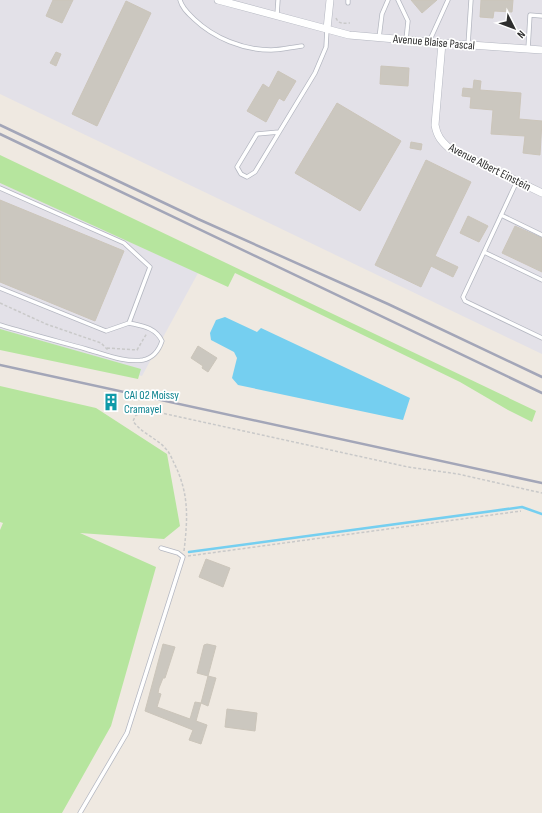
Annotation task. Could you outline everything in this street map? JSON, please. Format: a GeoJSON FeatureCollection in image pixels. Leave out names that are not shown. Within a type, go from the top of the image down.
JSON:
{"type":"FeatureCollection","features":[{"type":"Feature","properties":{"kind":"street","name":"Avenue Blaise Pascal"},"geometry":{"type":"LineString","coordinates":[[218,0],[230,1],[327,30],[349,35],[542,50]]}},
{"type":"Feature","properties":{"kind":"street"},"geometry":{"type":"LineString","coordinates":[[327,30],[330,0]]}},
{"type":"Feature","properties":{"kind":"street","name":"Avenue Albert Einstein"},"geometry":{"type":"LineString","coordinates":[[442,43],[435,125],[436,134],[441,142],[449,148],[542,193]]}},
{"type":"Feature","properties":{"kind":"lane"},"geometry":{"type":"LineString","coordinates":[[180,0],[181,6],[199,24],[218,37],[242,46],[271,50],[302,46]]}},
{"type":"Feature","properties":{"kind":"lane"},"geometry":{"type":"LineString","coordinates":[[277,15],[278,0]]}},
{"type":"Feature","properties":{"kind":"lane"},"geometry":{"type":"LineString","coordinates":[[379,38],[382,14],[388,0]]}},
{"type":"Feature","properties":{"kind":"lane"},"geometry":{"type":"LineString","coordinates":[[398,0],[408,21],[406,40]]}},
{"type":"Feature","properties":{"kind":"lane"},"geometry":{"type":"LineString","coordinates":[[429,42],[448,0]]}},
{"type":"Feature","properties":{"kind":"lane"},"geometry":{"type":"LineString","coordinates":[[468,45],[471,0]]}},
{"type":"Feature","properties":{"kind":"lane"},"geometry":{"type":"LineString","coordinates":[[528,49],[530,15],[542,16]]}},
{"type":"Feature","properties":{"kind":"lane"},"geometry":{"type":"LineString","coordinates":[[279,132],[257,134],[237,167],[241,174],[247,177],[255,172],[279,132],[314,73],[326,46],[327,30]]}},
{"type":"Feature","properties":{"kind":"lane"},"geometry":{"type":"LineString","coordinates":[[517,181],[463,298],[465,301],[542,338]]}},
{"type":"Feature","properties":{"kind":"lane"},"geometry":{"type":"LineString","coordinates":[[0,188],[124,243],[150,267],[129,323]]}},
{"type":"Feature","properties":{"kind":"lane"},"geometry":{"type":"LineString","coordinates":[[501,215],[542,235]]}},
{"type":"Feature","properties":{"kind":"lane"},"geometry":{"type":"LineString","coordinates":[[484,252],[542,280]]}},
{"type":"Feature","properties":{"kind":"lane"},"geometry":{"type":"LineString","coordinates":[[0,288],[106,331],[129,323],[150,328],[157,333],[162,341],[158,351],[154,355],[144,360],[132,360],[109,356],[0,325]]}},
{"type":"Feature","properties":{"kind":"lane"},"geometry":{"type":"LineString","coordinates":[[80,813],[127,733],[183,556],[162,548]]}},
{"type":"Feature","properties":{"kind":"path"},"geometry":{"type":"LineString","coordinates":[[335,15],[341,24],[350,23]]}},
{"type":"Feature","properties":{"kind":"path"},"geometry":{"type":"LineString","coordinates":[[0,303],[46,324],[101,343],[107,348],[137,350],[150,328]]}},
{"type":"Feature","properties":{"kind":"path"},"geometry":{"type":"LineString","coordinates":[[107,348],[109,356]]}},
{"type":"Feature","properties":{"kind":"path"},"geometry":{"type":"LineString","coordinates":[[521,511],[183,556],[187,527],[187,499],[179,473],[167,450],[139,428],[133,421],[136,415],[141,413],[157,412],[408,468],[458,474],[542,493]]}},
{"type":"Feature","properties":{"kind":"shaded area"},"geometry":{"type":"Polygon","coordinates":[[[0,0],[542,0],[542,354],[0,94],[0,0]]]}},
{"type":"Feature","properties":{"kind":"shaded area"},"geometry":{"type":"Polygon","coordinates":[[[0,183],[198,273],[142,376],[0,345],[0,183]]]}},
{"type":"Feature","properties":{"kind":"green space"},"geometry":{"type":"Polygon","coordinates":[[[0,155],[536,411],[532,422],[460,382],[235,273],[228,287],[0,183],[0,155]]]}},
{"type":"Feature","properties":{"kind":"green space"},"geometry":{"type":"Polygon","coordinates":[[[0,329],[141,369],[138,379],[0,350],[0,329]]]}},
{"type":"Feature","properties":{"kind":"green space"},"geometry":{"type":"Polygon","coordinates":[[[0,386],[96,408],[167,454],[180,526],[164,539],[80,533],[156,567],[111,726],[62,813],[0,813],[0,530],[3,523],[0,522],[0,386]]]}},
{"type":"Feature","properties":{"kind":"water"},"geometry":{"type":"Polygon","coordinates":[[[225,317],[257,332],[261,328],[410,398],[403,420],[238,385],[232,378],[237,358],[234,352],[211,340],[210,333],[216,320],[225,317]]]}},
{"type":"Feature","properties":{"kind":"building"},"geometry":{"type":"Polygon","coordinates":[[[53,0],[73,0],[62,23],[46,16],[53,0]]]}},
{"type":"Feature","properties":{"kind":"building"},"geometry":{"type":"Polygon","coordinates":[[[411,0],[437,0],[422,13],[411,0]]]}},
{"type":"Feature","properties":{"kind":"building"},"geometry":{"type":"Polygon","coordinates":[[[481,0],[513,0],[512,12],[494,11],[493,18],[480,17],[481,0]]]}},
{"type":"Feature","properties":{"kind":"building"},"geometry":{"type":"Polygon","coordinates":[[[126,1],[151,13],[97,126],[72,114],[126,1]]]}},
{"type":"Feature","properties":{"kind":"building"},"geometry":{"type":"Polygon","coordinates":[[[56,52],[61,54],[56,66],[50,63],[56,52]]]}},
{"type":"Feature","properties":{"kind":"building"},"geometry":{"type":"Polygon","coordinates":[[[381,66],[409,68],[408,86],[380,84],[381,66]]]}},
{"type":"Feature","properties":{"kind":"building"},"geometry":{"type":"Polygon","coordinates":[[[278,71],[296,81],[284,101],[279,98],[266,122],[247,111],[263,84],[269,88],[278,71]]]}},
{"type":"Feature","properties":{"kind":"building"},"geometry":{"type":"Polygon","coordinates":[[[474,80],[481,81],[480,90],[521,93],[519,119],[542,121],[540,155],[523,153],[525,136],[491,134],[493,110],[470,108],[471,97],[462,96],[463,88],[473,89],[474,80]]]}},
{"type":"Feature","properties":{"kind":"building"},"geometry":{"type":"Polygon","coordinates":[[[337,103],[401,141],[360,211],[295,173],[337,103]]]}},
{"type":"Feature","properties":{"kind":"building"},"geometry":{"type":"Polygon","coordinates":[[[411,142],[422,144],[421,150],[410,148],[411,142]]]}},
{"type":"Feature","properties":{"kind":"building"},"geometry":{"type":"Polygon","coordinates":[[[426,160],[471,182],[435,256],[458,267],[453,277],[431,266],[421,287],[375,265],[426,160]]]}},
{"type":"Feature","properties":{"kind":"building"},"geometry":{"type":"Polygon","coordinates":[[[0,200],[124,251],[95,321],[0,282],[0,200]]]}},
{"type":"Feature","properties":{"kind":"building"},"geometry":{"type":"Polygon","coordinates":[[[468,216],[488,226],[479,242],[460,233],[468,216]]]}},
{"type":"Feature","properties":{"kind":"building"},"geometry":{"type":"Polygon","coordinates":[[[515,226],[542,238],[542,272],[502,253],[515,226]]]}},
{"type":"Feature","properties":{"kind":"building"},"geometry":{"type":"Polygon","coordinates":[[[198,346],[217,358],[208,372],[202,368],[203,366],[191,358],[198,346]]]}},
{"type":"Feature","properties":{"kind":"building","name":"CAI 02 Moissy Cramayel"},"geometry":{"type":"Polygon","coordinates":[[[106,397],[117,400],[115,406],[104,404],[106,397]]]}},
{"type":"Feature","properties":{"kind":"building"},"geometry":{"type":"Polygon","coordinates":[[[206,559],[230,568],[223,587],[199,577],[206,559]]]}},
{"type":"Feature","properties":{"kind":"building"},"geometry":{"type":"Polygon","coordinates":[[[163,644],[175,647],[165,678],[163,678],[159,688],[158,693],[161,694],[157,707],[190,719],[195,702],[201,703],[196,721],[207,725],[201,744],[189,740],[193,730],[145,711],[163,644]]]}},
{"type":"Feature","properties":{"kind":"building"},"geometry":{"type":"Polygon","coordinates":[[[207,644],[216,646],[208,676],[197,673],[204,645],[207,644]]]}},
{"type":"Feature","properties":{"kind":"building"},"geometry":{"type":"Polygon","coordinates":[[[208,676],[216,678],[208,706],[201,703],[208,676]]]}},
{"type":"Feature","properties":{"kind":"building"},"geometry":{"type":"Polygon","coordinates":[[[227,709],[257,713],[255,731],[225,727],[227,709]]]}},
{"type":"Feature","properties":{"kind":"waterway"},"geometry":{"type":"LineString","coordinates":[[189,552],[522,507],[542,514]]}},
{"type":"Feature","properties":{"kind":"railway"},"geometry":{"type":"LineString","coordinates":[[0,125],[198,219],[388,304],[542,377]]}},
{"type":"Feature","properties":{"kind":"railway"},"geometry":{"type":"LineString","coordinates":[[0,134],[542,393]]}},
{"type":"Feature","properties":{"kind":"railway"},"geometry":{"type":"LineString","coordinates":[[0,365],[542,483]]}},
{"type":"Feature","properties":{"kind":"place","name":"CAI 02 Moissy Cramayel"},"geometry":{"type":"Point","coordinates":[111,402]}}]}
